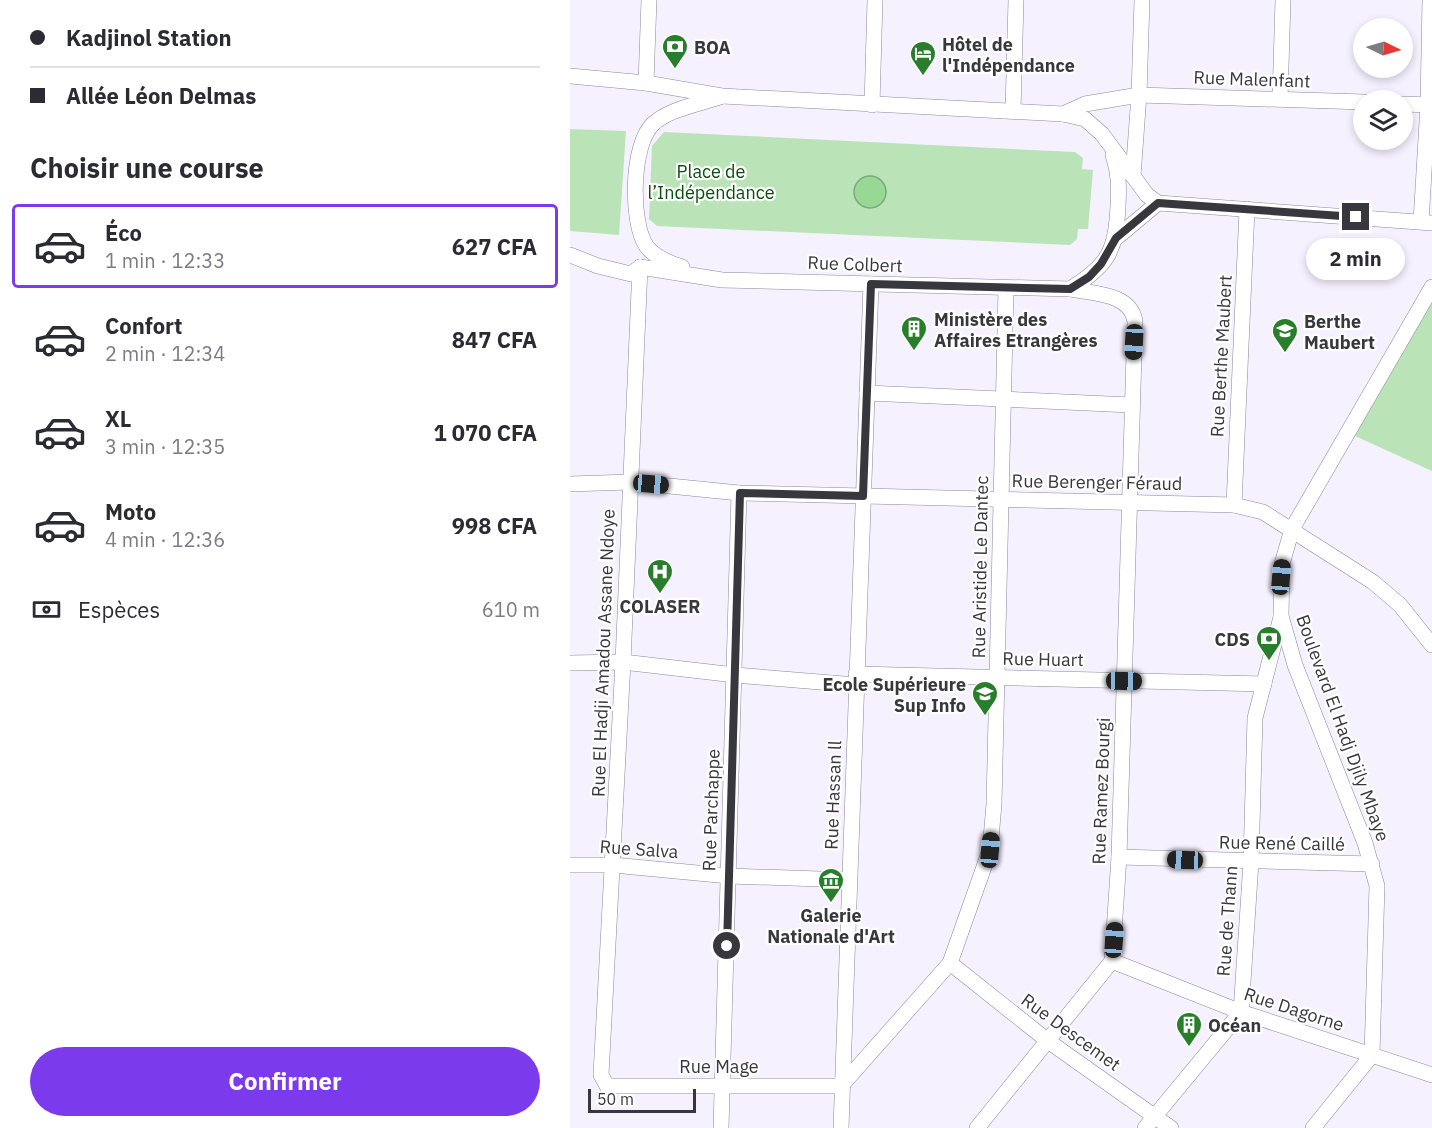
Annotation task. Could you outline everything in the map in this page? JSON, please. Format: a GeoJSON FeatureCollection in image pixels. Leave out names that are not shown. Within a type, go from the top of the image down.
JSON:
{"type":"FeatureCollection","features":[{"type":"Feature","properties":{"kind":"street"},"geometry":{"type":"LineString","coordinates":[[646,83],[649,0]]}},
{"type":"Feature","properties":{"kind":"street"},"geometry":{"type":"LineString","coordinates":[[872,105],[875,0]]}},
{"type":"Feature","properties":{"kind":"street"},"geometry":{"type":"LineString","coordinates":[[1013,111],[1016,0]]}},
{"type":"Feature","properties":{"kind":"street"},"geometry":{"type":"LineString","coordinates":[[1133,176],[1140,95],[1142,0]]}},
{"type":"Feature","properties":{"kind":"street"},"geometry":{"type":"LineString","coordinates":[[1280,99],[1283,0]]}},
{"type":"Feature","properties":{"kind":"street"},"geometry":{"type":"LineString","coordinates":[[570,76],[646,83],[722,96],[1063,114],[1092,124],[1147,195],[1158,203],[1427,222],[1430,0]]}},
{"type":"Feature","properties":{"kind":"street","name":"Rue Malenfant"},"geometry":{"type":"LineString","coordinates":[[1063,114],[1085,104],[1140,95],[1353,102]]}},
{"type":"Feature","properties":{"kind":"street"},"geometry":{"type":"LineString","coordinates":[[722,96],[664,116],[652,125],[645,135],[639,158],[636,209],[641,234],[648,247],[659,258],[722,280]]}},
{"type":"Feature","properties":{"kind":"street"},"geometry":{"type":"LineString","coordinates":[[1413,104],[1430,105]]}},
{"type":"Feature","properties":{"kind":"street"},"geometry":{"type":"LineString","coordinates":[[1110,147],[1119,180],[1116,238]]}},
{"type":"Feature","properties":{"kind":"street"},"geometry":{"type":"LineString","coordinates":[[1070,289],[1089,277],[1101,264],[1116,238],[1158,203]]}},
{"type":"Feature","properties":{"kind":"street","name":"Rue Berthe Maubert"},"geometry":{"type":"LineString","coordinates":[[1234,506],[1247,209]]}},
{"type":"Feature","properties":{"kind":"street"},"geometry":{"type":"LineString","coordinates":[[570,255],[598,266]]}},
{"type":"Feature","properties":{"kind":"street"},"geometry":{"type":"LineString","coordinates":[[570,266],[598,266]]}},
{"type":"Feature","properties":{"kind":"street","name":"Rue Colbert"},"geometry":{"type":"LineString","coordinates":[[598,266],[631,274],[640,267],[722,280],[1070,289],[1122,300],[1131,307],[1136,321],[1131,405]]}},
{"type":"Feature","properties":{"kind":"street","name":"Rue El Hadji Amadou Assane Ndoye"},"geometry":{"type":"LineString","coordinates":[[602,1077],[640,267]]}},
{"type":"Feature","properties":{"kind":"street","name":"Rue Hassan ll"},"geometry":{"type":"LineString","coordinates":[[841,1128],[871,284]]}},
{"type":"Feature","properties":{"kind":"street","name":"Boulevard El Hadj Djily Mbaye"},"geometry":{"type":"LineString","coordinates":[[1372,1055],[1377,886],[1372,864],[1295,665],[1281,616],[1282,564],[1293,529],[1432,287]]}},
{"type":"Feature","properties":{"kind":"street","name":"Rue Aristide Le Dantec"},"geometry":{"type":"LineString","coordinates":[[841,1086],[950,963],[990,850],[997,678],[1006,288]]}},
{"type":"Feature","properties":{"kind":"street"},"geometry":{"type":"LineString","coordinates":[[867,393],[1131,405]]}},
{"type":"Feature","properties":{"kind":"street","name":"Rue Ramez Bourgi"},"geometry":{"type":"LineString","coordinates":[[1112,961],[1119,857],[1131,405]]}},
{"type":"Feature","properties":{"kind":"street","name":"Rue Berenger Féraud"},"geometry":{"type":"LineString","coordinates":[[570,484],[630,482],[740,493],[1234,506],[1263,512],[1373,582],[1400,605],[1432,645]]}},
{"type":"Feature","properties":{"kind":"street","name":"Rue Parchappe"},"geometry":{"type":"LineString","coordinates":[[721,1128],[740,493]]}},
{"type":"Feature","properties":{"kind":"street","name":"Rue de Thann"},"geometry":{"type":"LineString","coordinates":[[1241,1012],[1251,862],[1255,718],[1281,616]]}},
{"type":"Feature","properties":{"kind":"street","name":"Rue Huart"},"geometry":{"type":"LineString","coordinates":[[570,663],[623,662],[735,675],[856,679],[997,678],[1264,684]]}},
{"type":"Feature","properties":{"kind":"street","name":"Rue René Caillé"},"geometry":{"type":"LineString","coordinates":[[1119,857],[1372,864]]}},
{"type":"Feature","properties":{"kind":"street","name":"Rue Salva"},"geometry":{"type":"LineString","coordinates":[[570,865],[613,865],[729,876],[849,880]]}},
{"type":"Feature","properties":{"kind":"street"},"geometry":{"type":"LineString","coordinates":[[977,1128],[1112,961]]}},
{"type":"Feature","properties":{"kind":"street","name":"Rue Dagorne"},"geometry":{"type":"LineString","coordinates":[[1112,961],[1241,1012],[1432,1075]]}},
{"type":"Feature","properties":{"kind":"street","name":"Rue Descemet"},"geometry":{"type":"LineString","coordinates":[[950,963],[1150,1122],[1172,1128]]}},
{"type":"Feature","properties":{"kind":"street"},"geometry":{"type":"LineString","coordinates":[[1150,1122],[1241,1012]]}},
{"type":"Feature","properties":{"kind":"street"},"geometry":{"type":"LineString","coordinates":[[1313,1128],[1372,1055]]}},
{"type":"Feature","properties":{"kind":"street","name":"Rue Mage"},"geometry":{"type":"LineString","coordinates":[[602,1077],[607,1086],[841,1086]]}},
{"type":"Feature","properties":{"kind":"green space"},"geometry":{"type":"Polygon","coordinates":[[[570,129],[626,131],[619,235],[570,231],[570,129]]]}},
{"type":"Feature","properties":{"kind":"green space","name":"Place de l’Indépendance"},"geometry":{"type":"Polygon","coordinates":[[[664,132],[1075,152],[1083,158],[1082,169],[1093,170],[1088,229],[1078,229],[1077,239],[1070,245],[657,226],[649,219],[652,146],[664,132]]]}},
{"type":"Feature","properties":{"kind":"green space"},"geometry":{"type":"Polygon","coordinates":[[[1432,296],[1432,471],[1355,436],[1432,296]]]}},
{"type":"Feature","properties":{"kind":"shaded area"},"geometry":{"type":"Polygon","coordinates":[[[870,176],[881,181],[886,192],[881,203],[870,208],[859,203],[854,192],[859,181],[870,176]]]}},
{"type":"Feature","properties":{"kind":"place","name":"BOA"},"geometry":{"type":"Point","coordinates":[675,70]}},
{"type":"Feature","properties":{"kind":"place","name":"Hôtel de l'Indépendance"},"geometry":{"type":"Point","coordinates":[923,77]}},
{"type":"Feature","properties":{"kind":"place","name":"Ministère des Affaires Etrangères"},"geometry":{"type":"Point","coordinates":[914,352]}},
{"type":"Feature","properties":{"kind":"place","name":"Berthe Maubert"},"geometry":{"type":"Point","coordinates":[1285,354]}},
{"type":"Feature","properties":{"kind":"place","name":"COLASER"},"geometry":{"type":"Point","coordinates":[660,595]}},
{"type":"Feature","properties":{"kind":"place","name":"CDS"},"geometry":{"type":"Point","coordinates":[1269,662]}},
{"type":"Feature","properties":{"kind":"place","name":"Ecole Supérieure Sup Info"},"geometry":{"type":"Point","coordinates":[985,717]}},
{"type":"Feature","properties":{"kind":"place","name":"Galerie Nationale d'Art"},"geometry":{"type":"Point","coordinates":[831,904]}},
{"type":"Feature","properties":{"kind":"place","name":"Océan"},"geometry":{"type":"Point","coordinates":[1189,1048]}},
{"type":"Feature","properties":{"kind":"route"},"geometry":{"type":"LineString","coordinates":[[727,946],[740,493],[863,496],[871,284],[1070,289],[1089,277],[1101,264],[1116,238],[1145,211],[1158,203],[1356,217]]}}]}
